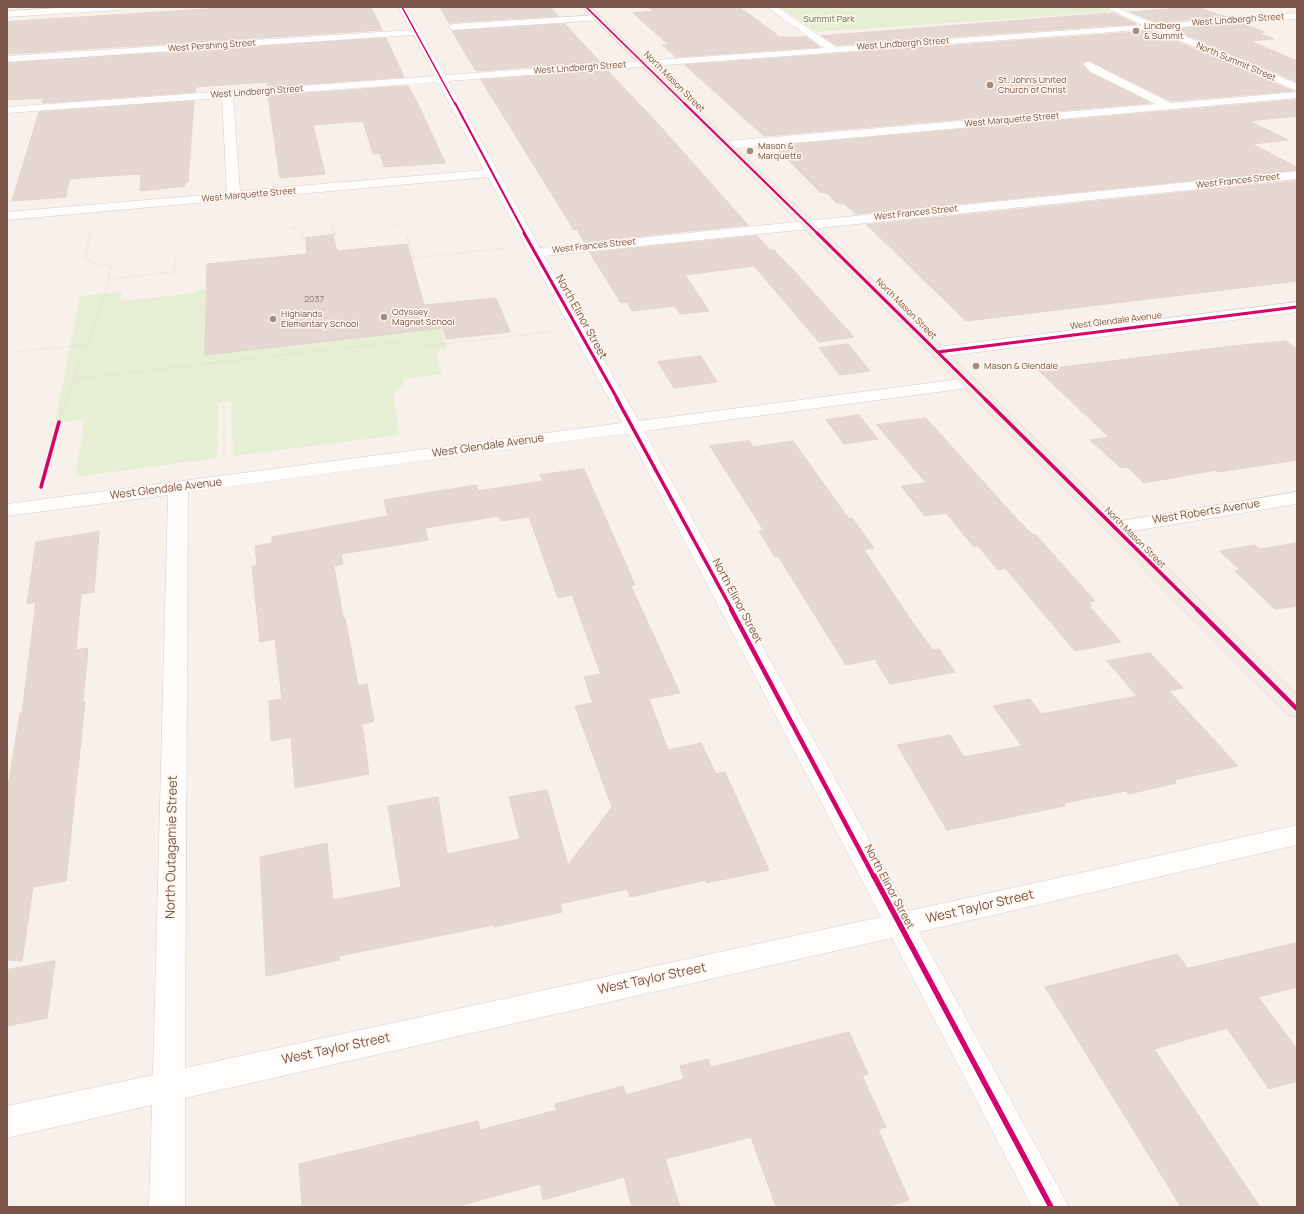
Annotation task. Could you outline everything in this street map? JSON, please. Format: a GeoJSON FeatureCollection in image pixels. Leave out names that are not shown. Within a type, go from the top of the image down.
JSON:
{"type":"FeatureCollection","features":[{"type":"Feature","properties":{"kind":"main road","name":"North Mason Street"},"geometry":{"type":"LineString","coordinates":[[586,7],[938,352],[1297,709]]}},
{"type":"Feature","properties":{"kind":"street"},"geometry":{"type":"LineString","coordinates":[[7,14],[119,7]]}},
{"type":"Feature","properties":{"kind":"street","name":"North Elinor Street"},"geometry":{"type":"LineString","coordinates":[[402,7],[417,32],[491,173],[633,427],[1051,1207]]}},
{"type":"Feature","properties":{"kind":"street"},"geometry":{"type":"LineString","coordinates":[[771,7],[833,49]]}},
{"type":"Feature","properties":{"kind":"street","name":"North Summit Street"},"geometry":{"type":"LineString","coordinates":[[1109,7],[1297,88]]}},
{"type":"Feature","properties":{"kind":"street","name":"West Lindbergh Street"},"geometry":{"type":"LineString","coordinates":[[7,110],[1297,16]]}},
{"type":"Feature","properties":{"kind":"street"},"geometry":{"type":"LineString","coordinates":[[453,27],[598,18]]}},
{"type":"Feature","properties":{"kind":"street","name":"West Pershing Street"},"geometry":{"type":"LineString","coordinates":[[7,60],[417,32]]}},
{"type":"Feature","properties":{"kind":"street"},"geometry":{"type":"LineString","coordinates":[[1088,64],[1095,70],[1169,106]]}},
{"type":"Feature","properties":{"kind":"street"},"geometry":{"type":"LineString","coordinates":[[227,94],[234,196]]}},
{"type":"Feature","properties":{"kind":"street","name":"West Marquette Street"},"geometry":{"type":"LineString","coordinates":[[727,145],[1297,95]]}},
{"type":"Feature","properties":{"kind":"street","name":"West Marquette Street"},"geometry":{"type":"LineString","coordinates":[[7,216],[491,173]]}},
{"type":"Feature","properties":{"kind":"street","name":"West Frances Street"},"geometry":{"type":"LineString","coordinates":[[535,253],[1297,175]]}},
{"type":"Feature","properties":{"kind":"street","name":"West Glendale Avenue"},"geometry":{"type":"LineString","coordinates":[[938,352],[1297,307]]}},
{"type":"Feature","properties":{"kind":"street","name":"West Glendale Avenue"},"geometry":{"type":"LineString","coordinates":[[7,510],[968,383]]}},
{"type":"Feature","properties":{"kind":"street","name":"North Outagamie Street"},"geometry":{"type":"LineString","coordinates":[[167,1207],[178,487]]}},
{"type":"Feature","properties":{"kind":"street","name":"West Roberts Avenue"},"geometry":{"type":"LineString","coordinates":[[1114,528],[1297,498]]}},
{"type":"Feature","properties":{"kind":"street","name":"West Taylor Street"},"geometry":{"type":"LineString","coordinates":[[7,1122],[899,925],[1297,835]]}},
{"type":"Feature","properties":{"kind":"path"},"geometry":{"type":"LineString","coordinates":[[1011,63],[1027,72]]}},
{"type":"Feature","properties":{"kind":"path"},"geometry":{"type":"LineString","coordinates":[[388,219],[392,226],[404,230]]}},
{"type":"Feature","properties":{"kind":"path"},"geometry":{"type":"LineString","coordinates":[[57,430],[104,294],[111,266],[92,263],[85,257],[92,224]]}},
{"type":"Feature","properties":{"kind":"path"},"geometry":{"type":"LineString","coordinates":[[332,224],[335,236],[333,237]]}},
{"type":"Feature","properties":{"kind":"path"},"geometry":{"type":"LineString","coordinates":[[292,227],[303,234],[303,239],[306,240]]}},
{"type":"Feature","properties":{"kind":"path"},"geometry":{"type":"LineString","coordinates":[[407,237],[414,258]]}},
{"type":"Feature","properties":{"kind":"path"},"geometry":{"type":"LineString","coordinates":[[410,258],[508,248]]}},
{"type":"Feature","properties":{"kind":"path"},"geometry":{"type":"LineString","coordinates":[[108,279],[174,272],[176,255]]}},
{"type":"Feature","properties":{"kind":"path"},"geometry":{"type":"LineString","coordinates":[[74,379],[414,340],[415,347],[548,332]]}},
{"type":"Feature","properties":{"kind":"path"},"geometry":{"type":"LineString","coordinates":[[13,352],[86,345]]}},
{"type":"Feature","properties":{"kind":"path"},"geometry":{"type":"LineString","coordinates":[[224,402],[224,463]]}},
{"type":"Feature","properties":{"kind":"green space","name":"Summit Park"},"geometry":{"type":"Polygon","coordinates":[[[779,7],[1098,7],[1110,12],[817,32],[779,7]]]}},
{"type":"Feature","properties":{"kind":"green space"},"geometry":{"type":"Polygon","coordinates":[[[206,289],[205,355],[441,328],[447,348],[436,352],[442,374],[403,379],[403,385],[394,392],[399,435],[233,456],[231,401],[218,403],[217,458],[75,477],[85,419],[55,423],[80,296],[122,292],[120,301],[196,293],[196,290],[206,289]]]}},
{"type":"Feature","properties":{"kind":"building"},"geometry":{"type":"Polygon","coordinates":[[[239,7],[371,7],[382,30],[7,54],[7,22],[239,7]]]}},
{"type":"Feature","properties":{"kind":"building"},"geometry":{"type":"Polygon","coordinates":[[[440,7],[550,7],[558,16],[453,22],[450,24],[440,7]]]}},
{"type":"Feature","properties":{"kind":"building"},"geometry":{"type":"Polygon","coordinates":[[[648,7],[739,7],[780,37],[806,37],[820,47],[676,57],[662,45],[669,45],[633,13],[653,11],[648,7]]]}},
{"type":"Feature","properties":{"kind":"building"},"geometry":{"type":"Polygon","coordinates":[[[1197,7],[1226,17],[1155,22],[1131,12],[1197,7]]]}},
{"type":"Feature","properties":{"kind":"building"},"geometry":{"type":"Polygon","coordinates":[[[1114,13],[1136,24],[836,45],[822,36],[1114,13]]]}},
{"type":"Feature","properties":{"kind":"building"},"geometry":{"type":"Polygon","coordinates":[[[565,24],[600,62],[476,71],[452,31],[565,24]]]}},
{"type":"Feature","properties":{"kind":"building"},"geometry":{"type":"Polygon","coordinates":[[[1244,24],[1264,32],[1257,33],[1274,39],[1250,41],[1297,61],[1297,82],[1172,29],[1244,24]]]}},
{"type":"Feature","properties":{"kind":"building"},"geometry":{"type":"Polygon","coordinates":[[[1153,31],[1293,91],[1171,101],[1087,60],[1082,64],[1090,73],[1151,103],[764,136],[685,65],[1153,31]]]}},
{"type":"Feature","properties":{"kind":"building"},"geometry":{"type":"Polygon","coordinates":[[[386,38],[404,77],[268,87],[267,82],[208,86],[196,87],[195,92],[42,103],[44,98],[7,100],[7,63],[386,38]]]}},
{"type":"Feature","properties":{"kind":"building"},"geometry":{"type":"Polygon","coordinates":[[[608,71],[660,126],[748,225],[584,242],[577,229],[574,230],[481,80],[608,71]]]}},
{"type":"Feature","properties":{"kind":"building"},"geometry":{"type":"Polygon","coordinates":[[[408,86],[420,108],[445,163],[384,167],[380,153],[373,154],[363,121],[313,125],[325,174],[280,178],[268,96],[408,86]]]}},
{"type":"Feature","properties":{"kind":"building"},"geometry":{"type":"Polygon","coordinates":[[[1297,100],[1297,116],[1249,121],[1288,140],[1252,144],[1297,167],[1297,170],[856,214],[843,203],[837,203],[826,192],[821,193],[774,146],[1297,100]]]}},
{"type":"Feature","properties":{"kind":"building"},"geometry":{"type":"Polygon","coordinates":[[[194,101],[188,182],[185,182],[185,186],[140,191],[141,174],[92,177],[69,179],[66,197],[12,201],[39,112],[194,101]]]}},
{"type":"Feature","properties":{"kind":"building"},"geometry":{"type":"Polygon","coordinates":[[[1297,181],[1297,281],[966,321],[867,225],[1297,181]]]}},
{"type":"Feature","properties":{"kind":"building"},"geometry":{"type":"Polygon","coordinates":[[[333,235],[337,251],[407,244],[424,305],[496,298],[510,332],[446,339],[443,328],[205,355],[207,264],[307,254],[306,238],[333,235]]]}},
{"type":"Feature","properties":{"kind":"building"},"geometry":{"type":"Polygon","coordinates":[[[757,236],[770,250],[774,250],[854,337],[819,342],[754,266],[685,275],[709,311],[680,314],[675,306],[632,311],[627,302],[621,303],[590,253],[757,236]]]}},
{"type":"Feature","properties":{"kind":"building"},"geometry":{"type":"Polygon","coordinates":[[[1286,341],[1297,349],[1297,460],[1218,472],[1216,470],[1144,483],[1127,467],[1121,468],[1090,440],[1109,437],[1038,370],[1233,346],[1286,341]]]}},
{"type":"Feature","properties":{"kind":"building"},"geometry":{"type":"Polygon","coordinates":[[[848,344],[870,371],[840,375],[819,348],[848,344]]]}},
{"type":"Feature","properties":{"kind":"building"},"geometry":{"type":"Polygon","coordinates":[[[701,356],[717,382],[674,388],[658,362],[701,356]]]}},
{"type":"Feature","properties":{"kind":"building"},"geometry":{"type":"Polygon","coordinates":[[[859,415],[878,439],[844,444],[826,420],[859,415]]]}},
{"type":"Feature","properties":{"kind":"building"},"geometry":{"type":"Polygon","coordinates":[[[926,418],[1016,518],[1033,535],[1035,534],[1095,601],[1089,602],[1092,606],[1089,606],[1121,642],[1075,651],[1005,568],[998,570],[978,546],[974,547],[946,513],[925,516],[901,486],[926,483],[877,425],[926,418]]]}},
{"type":"Feature","properties":{"kind":"building"},"geometry":{"type":"Polygon","coordinates":[[[749,441],[753,447],[793,441],[849,519],[852,518],[874,548],[864,550],[913,623],[933,650],[939,649],[955,672],[890,684],[875,659],[846,665],[778,556],[775,557],[759,531],[764,531],[710,446],[749,441]]]}},
{"type":"Feature","properties":{"kind":"building"},"geometry":{"type":"Polygon","coordinates":[[[584,469],[635,585],[631,586],[680,693],[649,699],[668,750],[701,743],[716,774],[725,772],[769,870],[706,883],[706,880],[630,897],[627,889],[560,904],[562,912],[494,927],[493,925],[339,956],[339,960],[266,976],[260,857],[327,843],[333,900],[401,887],[388,806],[438,797],[447,854],[520,839],[509,797],[547,790],[568,865],[612,807],[575,706],[593,703],[584,677],[601,674],[572,595],[558,598],[529,517],[501,521],[499,516],[425,528],[428,540],[341,554],[343,564],[334,566],[343,618],[345,618],[358,686],[367,684],[374,721],[362,724],[369,774],[295,788],[291,737],[271,741],[269,701],[282,699],[275,639],[260,642],[252,566],[257,566],[255,546],[272,543],[272,537],[388,516],[384,500],[476,485],[478,491],[543,481],[540,475],[584,469]]]}},
{"type":"Feature","properties":{"kind":"building"},"geometry":{"type":"Polygon","coordinates":[[[99,532],[94,592],[81,594],[76,650],[88,648],[83,702],[85,702],[66,881],[33,887],[22,961],[7,960],[7,792],[20,713],[22,713],[36,602],[27,604],[36,542],[99,532]]]}},
{"type":"Feature","properties":{"kind":"building"},"geometry":{"type":"Polygon","coordinates":[[[1297,543],[1297,606],[1275,609],[1235,571],[1240,570],[1220,551],[1255,545],[1260,549],[1297,543]]]}},
{"type":"Feature","properties":{"kind":"building"},"geometry":{"type":"Polygon","coordinates":[[[1150,653],[1183,688],[1169,691],[1238,766],[1174,780],[1176,783],[1129,794],[1126,791],[1064,803],[1065,806],[947,830],[897,745],[950,735],[964,757],[1022,746],[993,706],[1030,699],[1041,714],[1137,696],[1107,661],[1150,653]]]}},
{"type":"Feature","properties":{"kind":"building"},"geometry":{"type":"Polygon","coordinates":[[[1297,943],[1297,987],[1258,997],[1297,1049],[1297,1081],[1269,1089],[1227,1028],[1154,1049],[1260,1207],[1181,1207],[1045,987],[1177,954],[1188,968],[1297,943]]]}},
{"type":"Feature","properties":{"kind":"building"},"geometry":{"type":"Polygon","coordinates":[[[55,961],[47,1018],[7,1026],[7,970],[55,961]]]}},
{"type":"Feature","properties":{"kind":"building"},"geometry":{"type":"Polygon","coordinates":[[[849,1032],[868,1074],[862,1076],[886,1127],[878,1129],[909,1200],[886,1207],[776,1207],[751,1137],[665,1159],[680,1207],[632,1207],[624,1177],[543,1200],[540,1184],[455,1207],[302,1207],[299,1164],[478,1121],[480,1130],[557,1110],[555,1104],[623,1086],[626,1095],[684,1079],[680,1066],[708,1059],[711,1067],[849,1032]]]}},
{"type":"Feature","properties":{"kind":"cycle path"},"geometry":{"type":"LineString","coordinates":[[402,7],[417,32],[518,222],[642,443],[1051,1207]]}},
{"type":"Feature","properties":{"kind":"cycle path"},"geometry":{"type":"LineString","coordinates":[[586,7],[938,352],[1297,709]]}},
{"type":"Feature","properties":{"kind":"cycle path"},"geometry":{"type":"LineString","coordinates":[[938,352],[1297,307]]}},
{"type":"Feature","properties":{"kind":"cycle path"},"geometry":{"type":"LineString","coordinates":[[41,487],[59,422]]}},
{"type":"Feature","properties":{"kind":"place","name":"Lindberg & Summit"},"geometry":{"type":"Point","coordinates":[1136,31]}},
{"type":"Feature","properties":{"kind":"place","name":"St. John's United Church of Christ"},"geometry":{"type":"Point","coordinates":[990,85]}},
{"type":"Feature","properties":{"kind":"place","name":"Mason & Marquette"},"geometry":{"type":"Point","coordinates":[750,151]}},
{"type":"Feature","properties":{"kind":"place","name":"Odyssey Magnet School"},"geometry":{"type":"Point","coordinates":[384,317]}},
{"type":"Feature","properties":{"kind":"place","name":"Highlands Elementary School"},"geometry":{"type":"Point","coordinates":[273,319]}},
{"type":"Feature","properties":{"kind":"place","name":"Mason & Glendale"},"geometry":{"type":"Point","coordinates":[976,366]}}]}
